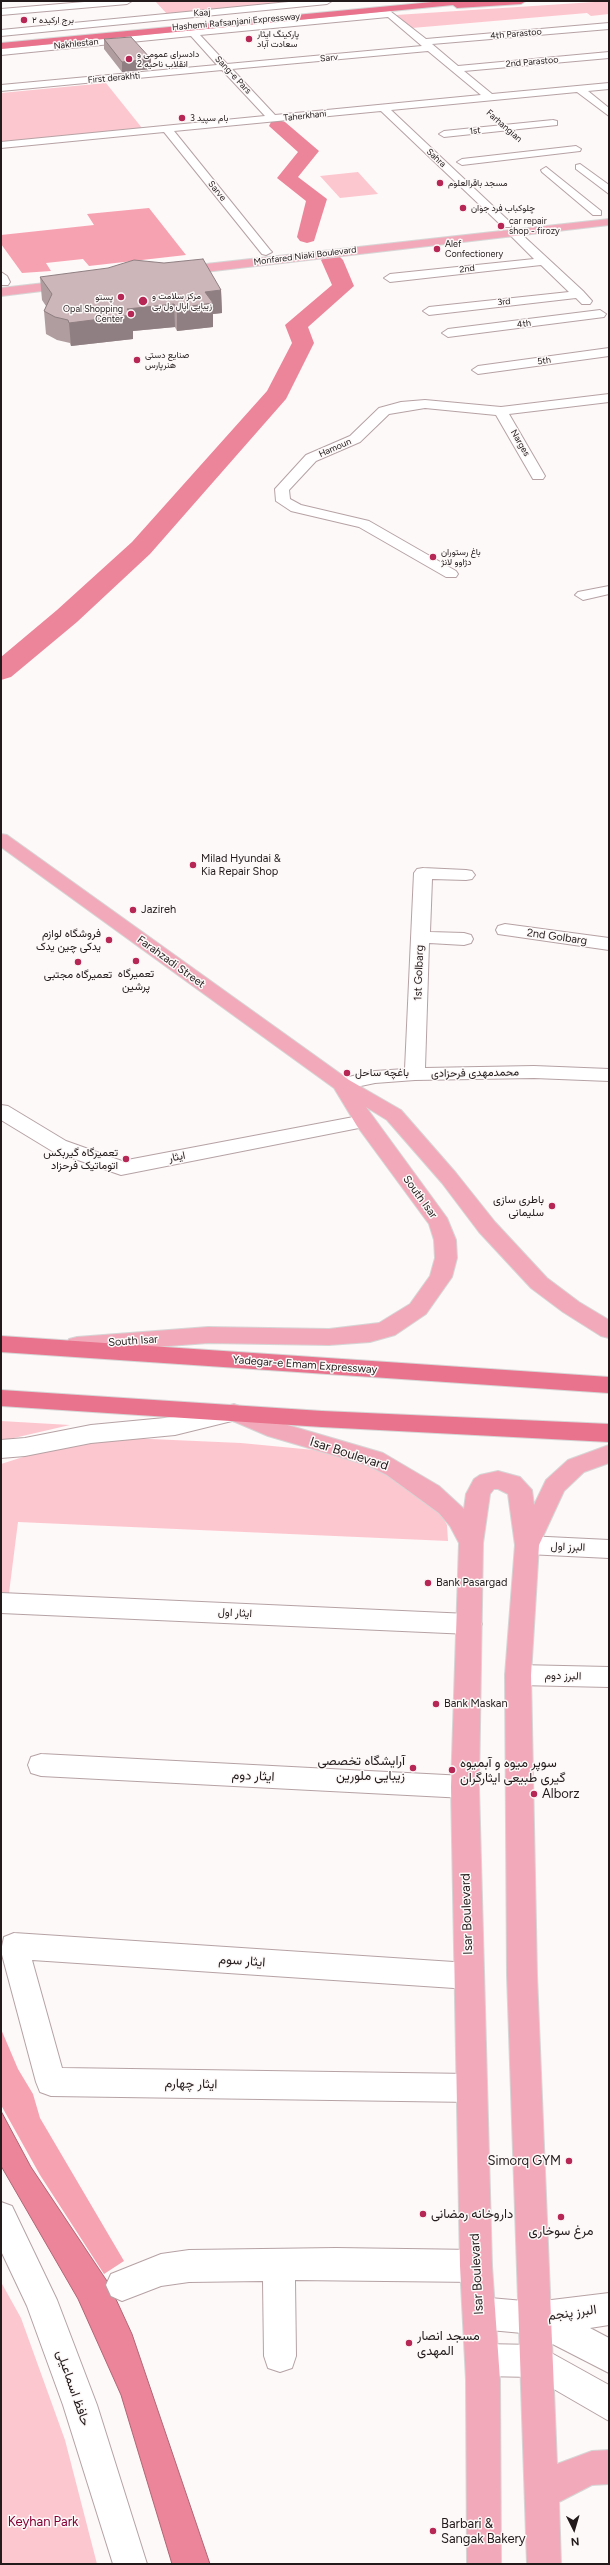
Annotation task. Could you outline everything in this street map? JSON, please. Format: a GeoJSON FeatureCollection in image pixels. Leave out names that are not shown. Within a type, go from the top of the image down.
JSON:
{"type":"FeatureCollection","features":[{"type":"Feature","properties":{"kind":"highway","name":"Hashemi Rafsanjani Expressway"},"geometry":{"type":"LineString","coordinates":[[1,39],[471,1]]}},
{"type":"Feature","properties":{"kind":"highway"},"geometry":{"type":"LineString","coordinates":[[391,7],[521,1]]}},
{"type":"Feature","properties":{"kind":"highway","name":"Hashemi Rafsanjani Expressway"},"geometry":{"type":"LineString","coordinates":[[1,46],[391,7]]}},
{"type":"Feature","properties":{"kind":"highway","name":"Yadegar-e Emam Expressway"},"geometry":{"type":"LineString","coordinates":[[1,1344],[609,1385]]}},
{"type":"Feature","properties":{"kind":"highway"},"geometry":{"type":"LineString","coordinates":[[1,1398],[609,1433]]}},
{"type":"Feature","properties":{"kind":"main road"},"geometry":{"type":"LineString","coordinates":[[512,227],[609,211]]}},
{"type":"Feature","properties":{"kind":"main road","name":"Monfared Niaki Boulevard"},"geometry":{"type":"LineString","coordinates":[[609,215],[512,227],[325,254],[170,268],[266,252],[416,233],[512,227],[609,222]]}},
{"type":"Feature","properties":{"kind":"main road"},"geometry":{"type":"LineString","coordinates":[[314,246],[306,251],[325,254]]}},
{"type":"Feature","properties":{"kind":"main road"},"geometry":{"type":"LineString","coordinates":[[2,283],[80,278]]}},
{"type":"Feature","properties":{"kind":"main road","name":"Farahzadi Street"},"geometry":{"type":"LineString","coordinates":[[1,839],[342,1084]]}},
{"type":"Feature","properties":{"kind":"main road"},"geometry":{"type":"LineString","coordinates":[[342,1084],[394,1115],[449,1178],[487,1227],[539,1283],[571,1307],[609,1330]]}},
{"type":"Feature","properties":{"kind":"main road","name":"South Isar"},"geometry":{"type":"LineString","coordinates":[[49,1348],[208,1335],[350,1336],[387,1329],[418,1309],[441,1277],[446,1258],[445,1240],[439,1223],[364,1121],[342,1084]]}},
{"type":"Feature","properties":{"kind":"main road","name":"Isar Boulevard"},"geometry":{"type":"LineString","coordinates":[[234,1412],[276,1430],[375,1459],[395,1469],[424,1488],[448,1507],[459,1520],[471,1543],[465,1787],[476,2266],[482,2360],[484,2564]]}},
{"type":"Feature","properties":{"kind":"main road"},"geometry":{"type":"LineString","coordinates":[[527,1545],[548,1496],[559,1481],[576,1466],[609,1454]]}},
{"type":"Feature","properties":{"kind":"main road"},"geometry":{"type":"LineString","coordinates":[[471,1543],[478,1494],[483,1485],[488,1481],[498,1480],[512,1483],[520,1490],[527,1545],[518,1676],[522,1976],[543,2492],[544,2564]]}},
{"type":"Feature","properties":{"kind":"main road"},"geometry":{"type":"LineString","coordinates":[[543,2492],[568,2477],[592,2468],[609,2467]]}},
{"type":"Feature","properties":{"kind":"street"},"geometry":{"type":"LineString","coordinates":[[1,12],[127,1]]}},
{"type":"Feature","properties":{"kind":"street","name":"Kaaj"},"geometry":{"type":"LineString","coordinates":[[1,33],[327,1]]}},
{"type":"Feature","properties":{"kind":"street"},"geometry":{"type":"LineString","coordinates":[[391,7],[427,45],[490,98]]}},
{"type":"Feature","properties":{"kind":"street","name":"Nakhlestan"},"geometry":{"type":"LineString","coordinates":[[1,52],[192,32],[391,7]]}},
{"type":"Feature","properties":{"kind":"street","name":"4th Parastoo"},"geometry":{"type":"LineString","coordinates":[[427,45],[609,26]]}},
{"type":"Feature","properties":{"kind":"street","name":"Sang-e Pars"},"geometry":{"type":"LineString","coordinates":[[192,32],[274,119]]}},
{"type":"Feature","properties":{"kind":"street","name":"Sarv"},"geometry":{"type":"LineString","coordinates":[[226,68],[427,45]]}},
{"type":"Feature","properties":{"kind":"street","name":"2nd Parastoo"},"geometry":{"type":"LineString","coordinates":[[455,69],[609,55]]}},
{"type":"Feature","properties":{"kind":"street","name":"First derakhti"},"geometry":{"type":"LineString","coordinates":[[1,88],[226,68]]}},
{"type":"Feature","properties":{"kind":"street","name":"Taherkhani"},"geometry":{"type":"LineString","coordinates":[[1,145],[609,86]]}},
{"type":"Feature","properties":{"kind":"street"},"geometry":{"type":"LineString","coordinates":[[579,89],[609,113]]}},
{"type":"Feature","properties":{"kind":"street","name":"Farhangian"},"geometry":{"type":"LineString","coordinates":[[473,100],[484,109]]}},
{"type":"Feature","properties":{"kind":"street","name":"Sahra"},"geometry":{"type":"LineString","coordinates":[[383,108],[512,227],[544,261],[604,318]]}},
{"type":"Feature","properties":{"kind":"street","name":"Farhangian"},"geometry":{"type":"LineString","coordinates":[[495,118],[534,153]]}},
{"type":"Feature","properties":{"kind":"street"},"geometry":{"type":"LineString","coordinates":[[506,128],[553,123]]}},
{"type":"Feature","properties":{"kind":"street","name":"1st"},"geometry":{"type":"LineString","coordinates":[[444,134],[506,128]]}},
{"type":"Feature","properties":{"kind":"street","name":"Sarve"},"geometry":{"type":"LineString","coordinates":[[168,129],[266,252]]}},
{"type":"Feature","properties":{"kind":"street"},"geometry":{"type":"LineString","coordinates":[[462,162],[576,149]]}},
{"type":"Feature","properties":{"kind":"street"},"geometry":{"type":"LineString","coordinates":[[580,167],[609,191]]}},
{"type":"Feature","properties":{"kind":"street"},"geometry":{"type":"LineString","coordinates":[[546,170],[597,212]]}},
{"type":"Feature","properties":{"kind":"street","name":"2nd"},"geometry":{"type":"LineString","coordinates":[[390,278],[544,261]]}},
{"type":"Feature","properties":{"kind":"street","name":"3rd"},"geometry":{"type":"LineString","coordinates":[[429,311],[579,294]]}},
{"type":"Feature","properties":{"kind":"street","name":"4th"},"geometry":{"type":"LineString","coordinates":[[448,333],[604,318]]}},
{"type":"Feature","properties":{"kind":"street","name":"5th"},"geometry":{"type":"LineString","coordinates":[[478,370],[609,352]]}},
{"type":"Feature","properties":{"kind":"street","name":"Hamoun"},"geometry":{"type":"LineString","coordinates":[[451,574],[364,524],[296,508],[283,501],[282,489],[311,458],[355,439],[384,411],[401,406],[425,404],[501,411],[609,398]]}},
{"type":"Feature","properties":{"kind":"street","name":"Narges"},"geometry":{"type":"LineString","coordinates":[[501,411],[538,476]]}},
{"type":"Feature","properties":{"kind":"street"},"geometry":{"type":"LineString","coordinates":[[583,595],[609,590]]}},
{"type":"Feature","properties":{"kind":"street","name":"1st Golbarg"},"geometry":{"type":"LineString","coordinates":[[415,1074],[423,873],[466,875]]}},
{"type":"Feature","properties":{"kind":"street","name":"2nd Golbarg"},"geometry":{"type":"LineString","coordinates":[[505,930],[609,944]]}},
{"type":"Feature","properties":{"kind":"street"},"geometry":{"type":"LineString","coordinates":[[420,937],[464,940]]}},
{"type":"Feature","properties":{"kind":"street","name":"محمدمهدی فرحزادی"},"geometry":{"type":"LineString","coordinates":[[342,1084],[375,1077],[415,1074],[534,1072],[609,1075]]}},
{"type":"Feature","properties":{"kind":"street","name":"ایثار"},"geometry":{"type":"LineString","coordinates":[[1,1111],[59,1146],[121,1168],[364,1121]]}},
{"type":"Feature","properties":{"kind":"street"},"geometry":{"type":"LineString","coordinates":[[1,1449],[25,1447],[91,1434],[175,1426],[234,1412]]}},
{"type":"Feature","properties":{"kind":"street"},"geometry":{"type":"LineString","coordinates":[[1,1458],[25,1447]]}},
{"type":"Feature","properties":{"kind":"street","name":"البرز اول"},"geometry":{"type":"LineString","coordinates":[[527,1545],[609,1549]]}},
{"type":"Feature","properties":{"kind":"street","name":"ایثار اول"},"geometry":{"type":"LineString","coordinates":[[1,1603],[469,1624]]}},
{"type":"Feature","properties":{"kind":"street","name":"البرز دوم"},"geometry":{"type":"LineString","coordinates":[[518,1676],[609,1677]]}},
{"type":"Feature","properties":{"kind":"street","name":"ایثار دوم"},"geometry":{"type":"LineString","coordinates":[[41,1765],[465,1787]]}},
{"type":"Feature","properties":{"kind":"street","name":"ایثار سوم"},"geometry":{"type":"LineString","coordinates":[[14,1946],[469,1976]]}},
{"type":"Feature","properties":{"kind":"street","name":"ایثار چهارم"},"geometry":{"type":"LineString","coordinates":[[14,1946],[51,2082],[471,2088]]}},
{"type":"Feature","properties":{"kind":"street","name":"حافظ اسماعیلی"},"geometry":{"type":"LineString","coordinates":[[1,2217],[41,2300],[80,2405],[130,2564]]}},
{"type":"Feature","properties":{"kind":"street"},"geometry":{"type":"LineString","coordinates":[[122,2285],[168,2269],[279,2264],[476,2266]]}},
{"type":"Feature","properties":{"kind":"street"},"geometry":{"type":"LineString","coordinates":[[279,2264],[280,2356]]}},
{"type":"Feature","properties":{"kind":"street","name":"البرز پنجم"},"geometry":{"type":"LineString","coordinates":[[535,2318],[609,2308]]}},
{"type":"Feature","properties":{"kind":"street"},"geometry":{"type":"LineString","coordinates":[[478,2314],[535,2318],[590,2345],[609,2357]]}},
{"type":"Feature","properties":{"kind":"street"},"geometry":{"type":"LineString","coordinates":[[482,2360],[537,2361],[609,2404]]}},
{"type":"Feature","properties":{"kind":"green space"},"geometry":{"type":"Polygon","coordinates":[[[155,1],[304,1],[167,14],[155,1]]]}},
{"type":"Feature","properties":{"kind":"green space"},"geometry":{"type":"Polygon","coordinates":[[[609,1],[609,14],[591,16],[587,13],[412,28],[396,15],[609,1]]]}},
{"type":"Feature","properties":{"kind":"green space"},"geometry":{"type":"Polygon","coordinates":[[[106,83],[142,128],[1,142],[1,93],[106,83]]]}},
{"type":"Feature","properties":{"kind":"green space"},"geometry":{"type":"Polygon","coordinates":[[[358,172],[378,194],[340,198],[320,176],[358,172]]]}},
{"type":"Feature","properties":{"kind":"green space"},"geometry":{"type":"Polygon","coordinates":[[[1,1421],[70,1425],[1,1441],[1,1421]]]}},
{"type":"Feature","properties":{"kind":"green space"},"geometry":{"type":"Polygon","coordinates":[[[128,1438],[241,1443],[314,1450],[346,1457],[373,1467],[403,1484],[440,1512],[447,1525],[448,1541],[18,1522],[9,1593],[1,1592],[1,1464],[45,1450],[128,1438]]]}},
{"type":"Feature","properties":{"kind":"green space","name":"Keyhan Park"},"geometry":{"type":"Polygon","coordinates":[[[1,2282],[21,2318],[65,2440],[97,2564],[1,2564],[1,2282]]]}},
{"type":"Feature","properties":{"kind":"shaded area"},"geometry":{"type":"Polygon","coordinates":[[[149,208],[186,255],[89,266],[83,259],[46,263],[51,271],[22,273],[1,244],[1,235],[94,225],[87,214],[149,208]]]}},
{"type":"Feature","properties":{"kind":"shaded area"},"geometry":{"type":"Polygon","coordinates":[[[1,2029],[18,2069],[33,2094],[40,2118],[124,2261],[104,2274],[40,2175],[1,2105],[1,2029]]]}},
{"type":"Feature","properties":{"kind":"shaded area"},"geometry":{"type":"Polygon","coordinates":[[[1,2111],[31,2167],[109,2284],[132,2334],[210,2564],[172,2564],[121,2395],[78,2299],[1,2166],[1,2111]]]}},
{"type":"Feature","properties":{"kind":"building"},"geometry":{"type":"Polygon","coordinates":[[[131,37],[151,59],[122,62],[104,39],[131,37]]]}},
{"type":"Feature","properties":{"kind":"building"},"geometry":{"type":"Polygon","coordinates":[[[203,259],[221,290],[205,292],[213,303],[177,308],[174,304],[127,309],[132,315],[69,323],[68,320],[55,317],[44,311],[52,294],[40,277],[108,268],[134,260],[164,263],[203,259]]]}},
{"type":"Feature","properties":{"kind":"waterway"},"geometry":{"type":"LineString","coordinates":[[278,126],[309,151],[287,178],[317,199],[307,237]]}},
{"type":"Feature","properties":{"kind":"waterway"},"geometry":{"type":"LineString","coordinates":[[1,671],[67,616],[141,548],[278,394],[303,343],[296,325],[343,286],[332,260]]}},
{"type":"Feature","properties":{"kind":"place","name":"برج ارکیده ۲"},"geometry":{"type":"Point","coordinates":[24,20]}},
{"type":"Feature","properties":{"kind":"place","name":"پارکینگ ایثار سعادت آباد"},"geometry":{"type":"Point","coordinates":[249,39]}},
{"type":"Feature","properties":{"kind":"place","name":"دادسرای عمومی و انقلاب ناحیه 2"},"geometry":{"type":"Point","coordinates":[129,59]}},
{"type":"Feature","properties":{"kind":"place","name":"بام سپید 3"},"geometry":{"type":"Point","coordinates":[182,118]}},
{"type":"Feature","properties":{"kind":"place","name":"مسجد باقرالعلوم"},"geometry":{"type":"Point","coordinates":[440,183]}},
{"type":"Feature","properties":{"kind":"place","name":"چلوکباب فرد جوان"},"geometry":{"type":"Point","coordinates":[463,208]}},
{"type":"Feature","properties":{"kind":"place","name":"car repair shop - firozy"},"geometry":{"type":"Point","coordinates":[501,226]}},
{"type":"Feature","properties":{"kind":"place","name":"Alef Confectionery"},"geometry":{"type":"Point","coordinates":[437,249]}},
{"type":"Feature","properties":{"kind":"place","name":"پستو"},"geometry":{"type":"Point","coordinates":[121,297]}},
{"type":"Feature","properties":{"kind":"place","name":"مرکز سلامت و زیبایی اپال ول بی"},"geometry":{"type":"Point","coordinates":[143,301]}},
{"type":"Feature","properties":{"kind":"place","name":"Opal Shopping Center"},"geometry":{"type":"Point","coordinates":[131,314]}},
{"type":"Feature","properties":{"kind":"place","name":"صنایع دستی هنرپارس"},"geometry":{"type":"Point","coordinates":[137,360]}},
{"type":"Feature","properties":{"kind":"place","name":"باغ رستوران دژاوو لانژ"},"geometry":{"type":"Point","coordinates":[433,557]}},
{"type":"Feature","properties":{"kind":"place","name":"Milad Hyundai & Kia Repair Shop"},"geometry":{"type":"Point","coordinates":[193,865]}},
{"type":"Feature","properties":{"kind":"place","name":"Jazireh"},"geometry":{"type":"Point","coordinates":[133,910]}},
{"type":"Feature","properties":{"kind":"place","name":"فروشگاه لوازم یدکی چین یدک"},"geometry":{"type":"Point","coordinates":[109,940]}},
{"type":"Feature","properties":{"kind":"place","name":"تعمیرگاه پرشین"},"geometry":{"type":"Point","coordinates":[136,961]}},
{"type":"Feature","properties":{"kind":"place","name":"تعمیرگاه مجتبی"},"geometry":{"type":"Point","coordinates":[78,962]}},
{"type":"Feature","properties":{"kind":"place","name":"باغچه ساحل"},"geometry":{"type":"Point","coordinates":[347,1073]}},
{"type":"Feature","properties":{"kind":"place","name":"تعمیرگاه گیربکس اتوماتیک فرحزاد"},"geometry":{"type":"Point","coordinates":[126,1159]}},
{"type":"Feature","properties":{"kind":"place","name":"باطری سازی سلیمانی"},"geometry":{"type":"Point","coordinates":[552,1206]}},
{"type":"Feature","properties":{"kind":"place","name":"Bank Pasargad"},"geometry":{"type":"Point","coordinates":[428,1583]}},
{"type":"Feature","properties":{"kind":"place","name":"Bank Maskan"},"geometry":{"type":"Point","coordinates":[436,1704]}},
{"type":"Feature","properties":{"kind":"place","name":"آرایشگاه تخصصی زیبایی ملورین"},"geometry":{"type":"Point","coordinates":[413,1768]}},
{"type":"Feature","properties":{"kind":"place","name":"سوپر میوه و آبمیوه گیری طبیعی ایثارگران"},"geometry":{"type":"Point","coordinates":[452,1770]}},
{"type":"Feature","properties":{"kind":"place","name":"Alborz"},"geometry":{"type":"Point","coordinates":[534,1794]}},
{"type":"Feature","properties":{"kind":"place","name":"Simorq GYM"},"geometry":{"type":"Point","coordinates":[569,2161]}},
{"type":"Feature","properties":{"kind":"place","name":"داروخانه رمضانی"},"geometry":{"type":"Point","coordinates":[423,2214]}},
{"type":"Feature","properties":{"kind":"place","name":"مرغ سوخاری"},"geometry":{"type":"Point","coordinates":[561,2217]}},
{"type":"Feature","properties":{"kind":"place","name":"مسجد انصار المهدی"},"geometry":{"type":"Point","coordinates":[409,2343]}},
{"type":"Feature","properties":{"kind":"place","name":"Barbari & Sangak Bakery"},"geometry":{"type":"Point","coordinates":[433,2531]}}]}
